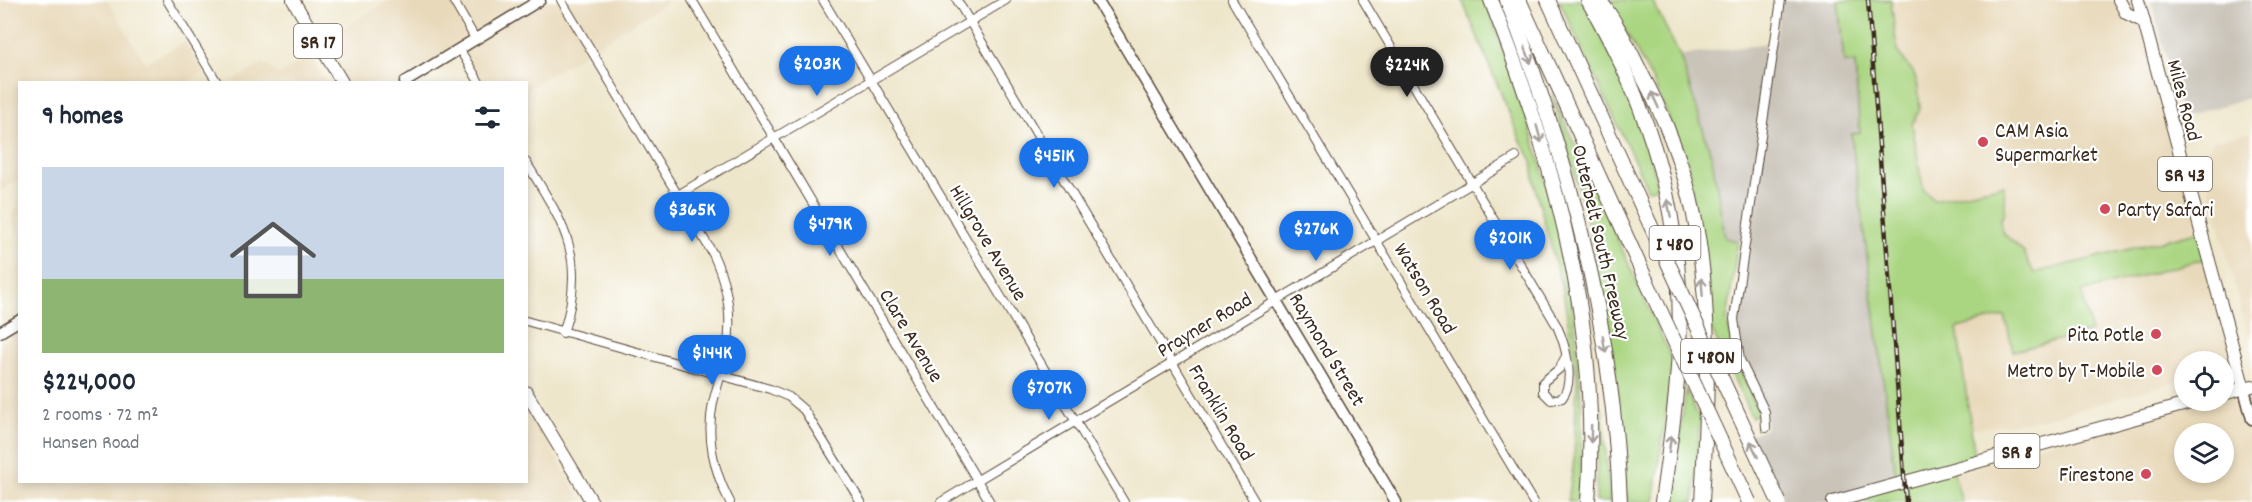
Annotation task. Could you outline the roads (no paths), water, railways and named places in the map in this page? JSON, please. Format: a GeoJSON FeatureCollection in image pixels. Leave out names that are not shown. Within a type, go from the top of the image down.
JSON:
{"type":"FeatureCollection","features":[{"type":"Feature","properties":{"kind":"highway"},"geometry":{"type":"LineString","coordinates":[[1491,0],[1537,126],[1575,274],[1584,329],[1589,384],[1591,469],[1588,502]]}},
{"type":"Feature","properties":{"kind":"highway","name":"Outerbelt South Freeway"},"geometry":{"type":"LineString","coordinates":[[1507,0],[1558,142],[1585,245],[1608,368],[1620,502]]}},
{"type":"Feature","properties":{"kind":"highway","name":"Outerbelt South Freeway"},"geometry":{"type":"LineString","coordinates":[[1519,0],[1749,502]]}},
{"type":"Feature","properties":{"kind":"highway","name":"Outerbelt South Freeway"},"geometry":{"type":"LineString","coordinates":[[1548,0],[1779,502]]}},
{"type":"Feature","properties":{"kind":"highway","name":"I 480"},"geometry":{"type":"LineString","coordinates":[[1588,0],[1626,68],[1643,110],[1660,166],[1672,221],[1678,281],[1679,349],[1662,502]]}},
{"type":"Feature","properties":{"kind":"highway"},"geometry":{"type":"LineString","coordinates":[[1599,0],[1628,48],[1656,104],[1683,171],[1694,215],[1700,250],[1705,346],[1706,439],[1702,502]]}},
{"type":"Feature","properties":{"kind":"main road","name":"SR 17"},"geometry":{"type":"LineString","coordinates":[[293,0],[341,81]]}},
{"type":"Feature","properties":{"kind":"main road"},"geometry":{"type":"LineString","coordinates":[[2119,0],[2126,13],[2144,22]]}},
{"type":"Feature","properties":{"kind":"main road","name":"Miles Road"},"geometry":{"type":"LineString","coordinates":[[2138,0],[2248,388]]}},
{"type":"Feature","properties":{"kind":"main road"},"geometry":{"type":"LineString","coordinates":[[528,395],[592,502]]}},
{"type":"Feature","properties":{"kind":"main road","name":"SR 8"},"geometry":{"type":"LineString","coordinates":[[1833,502],[2174,407]]}},
{"type":"Feature","properties":{"kind":"street"},"geometry":{"type":"LineString","coordinates":[[167,0],[216,81]]}},
{"type":"Feature","properties":{"kind":"street"},"geometry":{"type":"LineString","coordinates":[[453,0],[476,40]]}},
{"type":"Feature","properties":{"kind":"street"},"geometry":{"type":"LineString","coordinates":[[407,81],[540,0]]}},
{"type":"Feature","properties":{"kind":"street"},"geometry":{"type":"LineString","coordinates":[[561,0],[713,254],[725,283],[729,330],[721,376],[713,404],[711,442],[718,476],[730,502]]}},
{"type":"Feature","properties":{"kind":"street","name":"Clare Avenue"},"geometry":{"type":"LineString","coordinates":[[692,0],[990,502]]}},
{"type":"Feature","properties":{"kind":"street","name":"Hillgrove Avenue"},"geometry":{"type":"LineString","coordinates":[[823,0],[1124,502]]}},
{"type":"Feature","properties":{"kind":"street","name":"Franklin Road"},"geometry":{"type":"LineString","coordinates":[[957,0],[1255,502]]}},
{"type":"Feature","properties":{"kind":"street"},"geometry":{"type":"LineString","coordinates":[[678,195],[1006,0]]}},
{"type":"Feature","properties":{"kind":"street","name":"Raymond Street"},"geometry":{"type":"LineString","coordinates":[[1097,0],[1396,502]]}},
{"type":"Feature","properties":{"kind":"street","name":"Watson Road"},"geometry":{"type":"LineString","coordinates":[[1232,0],[1533,502]]}},
{"type":"Feature","properties":{"kind":"street"},"geometry":{"type":"LineString","coordinates":[[1363,0],[1557,326],[1566,356],[1566,393],[1562,398],[1551,400],[1543,393],[1543,382],[1559,369],[1566,356]]}},
{"type":"Feature","properties":{"kind":"street"},"geometry":{"type":"LineString","coordinates":[[1766,428],[1765,412],[1740,360],[1735,339],[1734,319],[1781,0]]}},
{"type":"Feature","properties":{"kind":"street"},"geometry":{"type":"LineString","coordinates":[[460,50],[479,81]]}},
{"type":"Feature","properties":{"kind":"street","name":"Prayner Road"},"geometry":{"type":"LineString","coordinates":[[941,502],[1075,420],[1173,365],[1516,157]]}},
{"type":"Feature","properties":{"kind":"street"},"geometry":{"type":"LineString","coordinates":[[528,165],[558,214],[570,246],[574,265],[574,289],[563,333]]}},
{"type":"Feature","properties":{"kind":"street"},"geometry":{"type":"LineString","coordinates":[[0,332],[18,321]]}},
{"type":"Feature","properties":{"kind":"street"},"geometry":{"type":"LineString","coordinates":[[528,322],[770,389],[789,397],[804,410],[861,502]]}},
{"type":"Feature","properties":{"kind":"street","name":"Miles Road"},"geometry":{"type":"LineString","coordinates":[[2248,388],[2252,418]]}},
{"type":"Feature","properties":{"kind":"railway"},"geometry":{"type":"LineString","coordinates":[[1868,0],[1906,502]]}},
{"type":"Feature","properties":{"kind":"place","name":"CAM Asia Supermarket"},"geometry":{"type":"Point","coordinates":[1983,142]}},
{"type":"Feature","properties":{"kind":"place","name":"Party Safari"},"geometry":{"type":"Point","coordinates":[2105,209]}},
{"type":"Feature","properties":{"kind":"place","name":"Pita Potle"},"geometry":{"type":"Point","coordinates":[2156,334]}},
{"type":"Feature","properties":{"kind":"place","name":"Metro by T-Mobile"},"geometry":{"type":"Point","coordinates":[2157,370]}},
{"type":"Feature","properties":{"kind":"place","name":"Firestone"},"geometry":{"type":"Point","coordinates":[2146,474]}}]}
